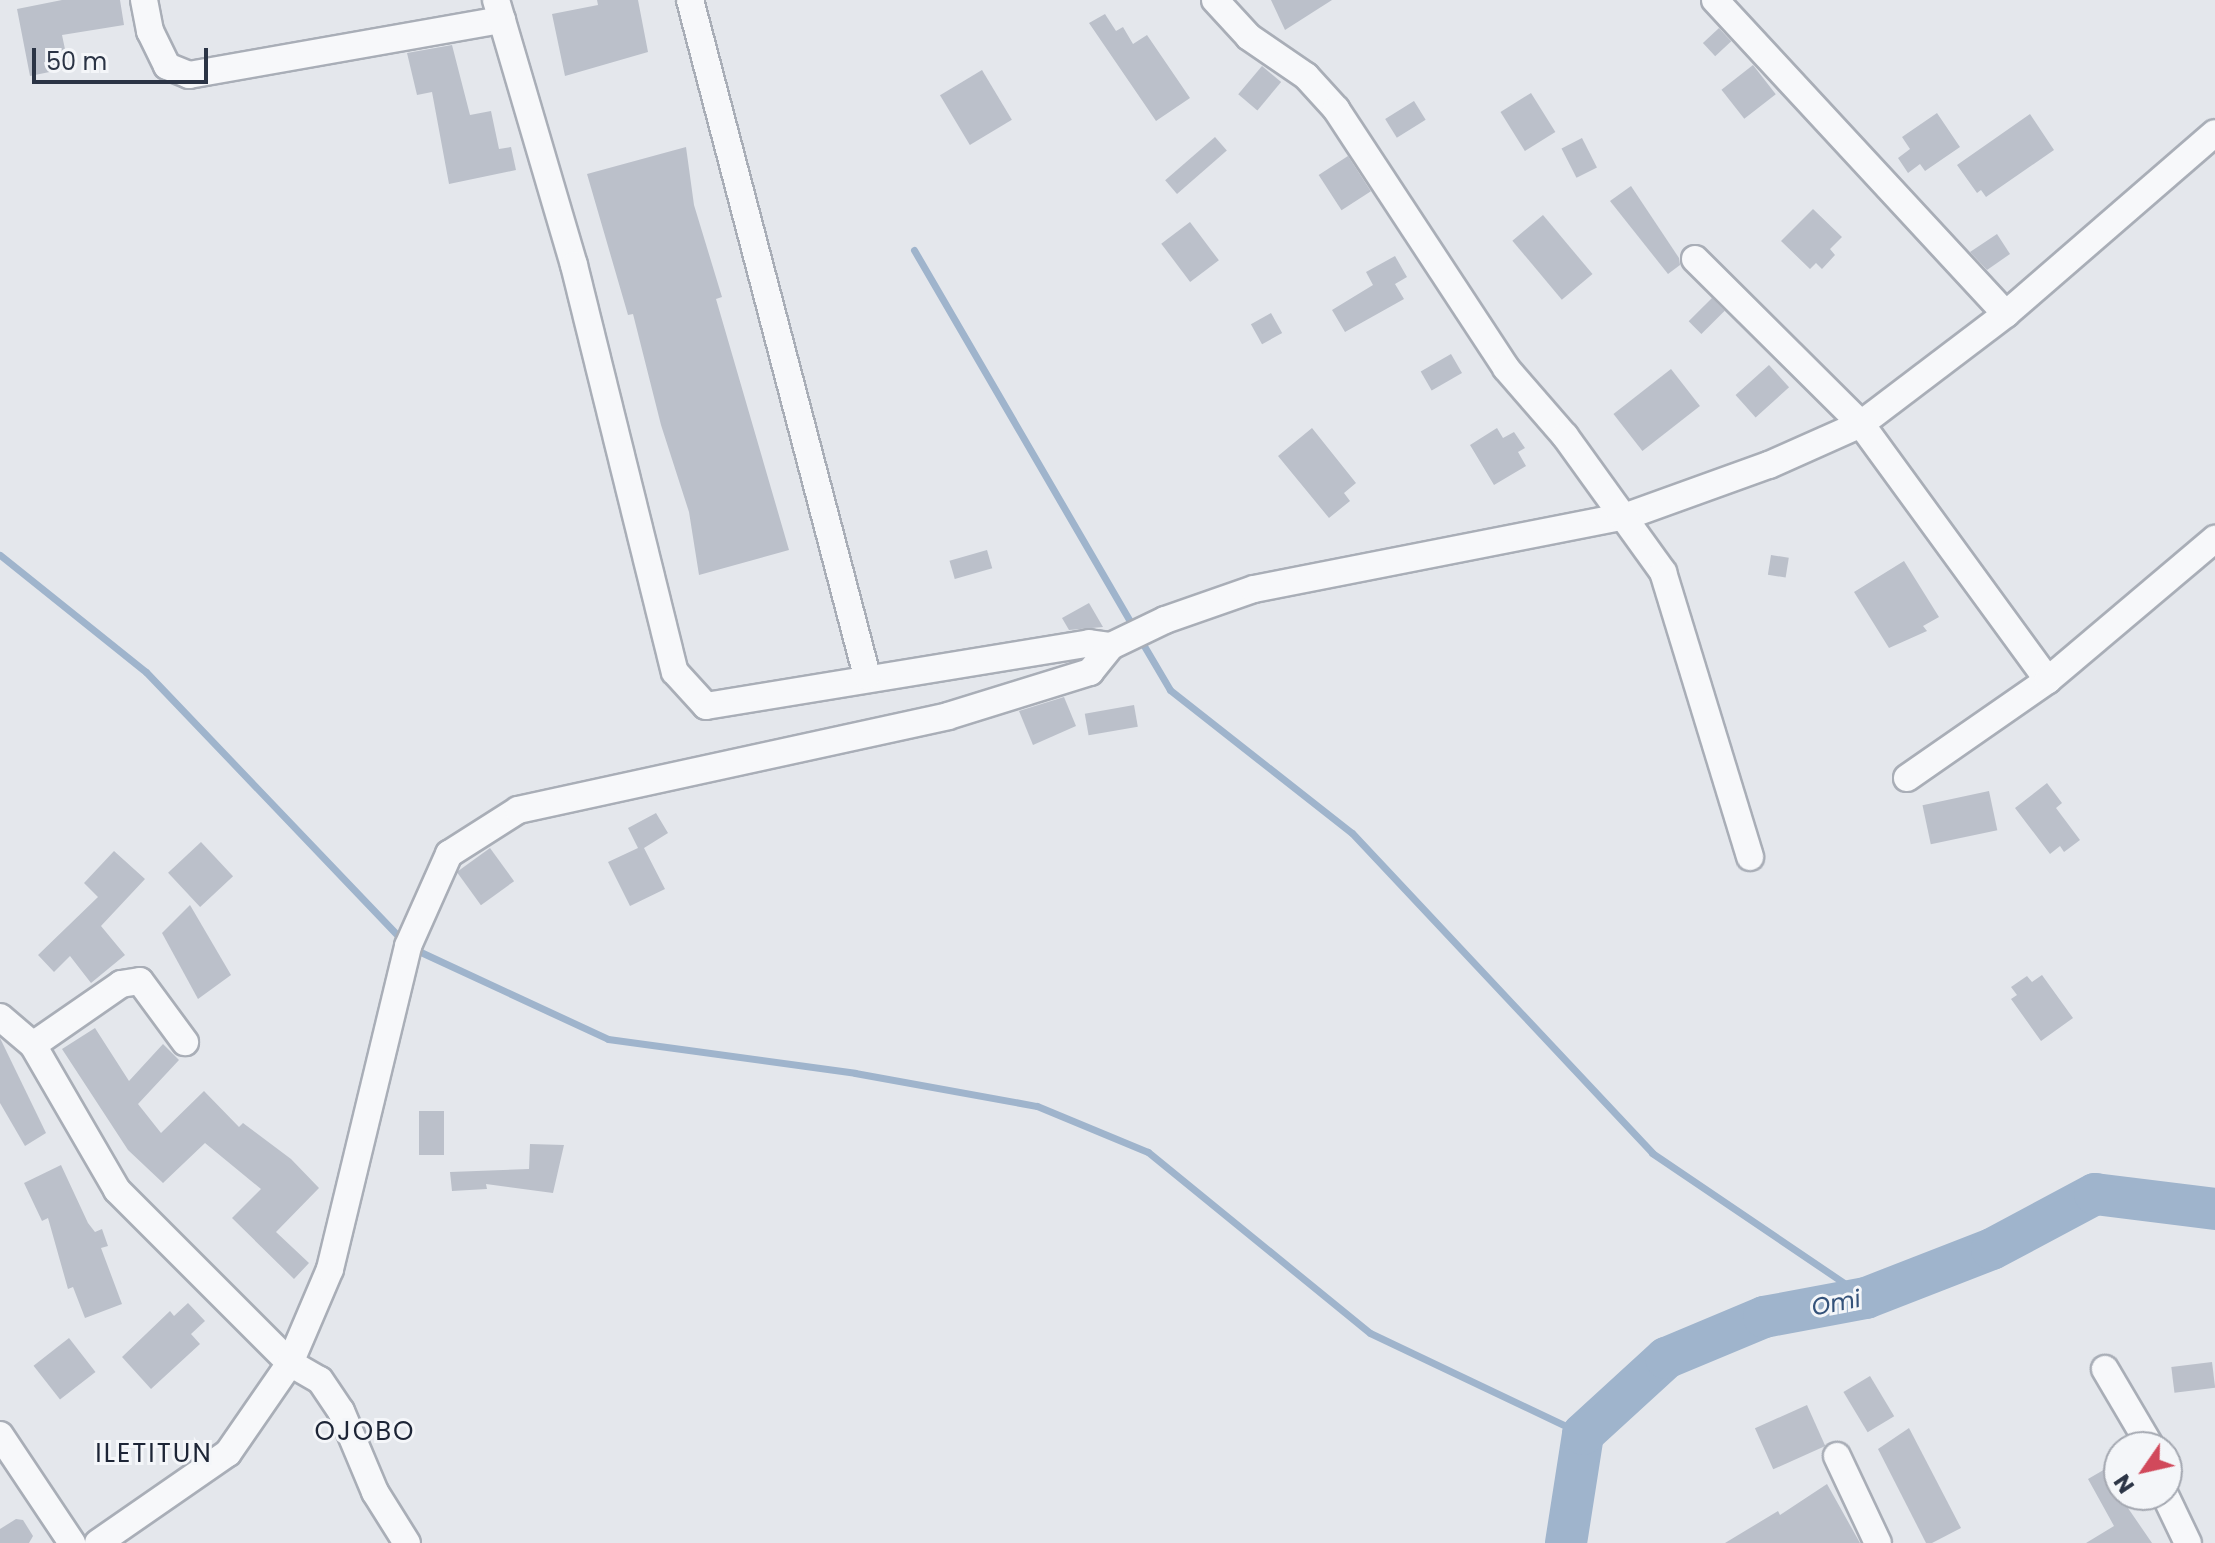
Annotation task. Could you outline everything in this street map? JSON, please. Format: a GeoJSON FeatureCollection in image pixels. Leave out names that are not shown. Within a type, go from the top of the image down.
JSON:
{"type":"FeatureCollection","features":[{"type":"Feature","properties":{"kind":"street"},"geometry":{"type":"LineString","coordinates":[[144,0],[150,31],[167,66],[189,75],[499,10],[574,265],[675,672],[706,706],[867,676],[1121,641]]}},
{"type":"Feature","properties":{"kind":"street"},"geometry":{"type":"LineString","coordinates":[[690,0],[867,676]]}},
{"type":"Feature","properties":{"kind":"street"},"geometry":{"type":"LineString","coordinates":[[1215,0],[1249,37],[1306,76],[1336,109],[1506,368],[1627,516],[1663,572],[1750,857]]}},
{"type":"Feature","properties":{"kind":"street"},"geometry":{"type":"LineString","coordinates":[[1715,0],[2006,314]]}},
{"type":"Feature","properties":{"kind":"street"},"geometry":{"type":"LineString","coordinates":[[98,1543],[228,1453],[290,1363],[330,1269],[408,946],[449,854],[518,810],[948,716],[1090,672],[1121,641],[1165,620],[1254,589],[1627,516],[1769,465],[1861,424],[2006,314],[2215,133]]}},
{"type":"Feature","properties":{"kind":"street"},"geometry":{"type":"LineString","coordinates":[[1695,259],[1861,424],[2048,680]]}},
{"type":"Feature","properties":{"kind":"street"},"geometry":{"type":"LineString","coordinates":[[1907,778],[2048,680],[2215,539]]}},
{"type":"Feature","properties":{"kind":"street"},"geometry":{"type":"LineString","coordinates":[[33,1045],[121,984],[140,981],[185,1042]]}},
{"type":"Feature","properties":{"kind":"street"},"geometry":{"type":"LineString","coordinates":[[0,1017],[33,1045],[117,1190],[290,1363],[320,1380],[341,1411],[375,1492],[407,1543]]}},
{"type":"Feature","properties":{"kind":"street"},"geometry":{"type":"LineString","coordinates":[[2105,1369],[2142,1431]]}},
{"type":"Feature","properties":{"kind":"street"},"geometry":{"type":"LineString","coordinates":[[0,1435],[72,1543]]}},
{"type":"Feature","properties":{"kind":"street"},"geometry":{"type":"LineString","coordinates":[[1837,1456],[1878,1543]]}},
{"type":"Feature","properties":{"kind":"street"},"geometry":{"type":"LineString","coordinates":[[2173,1511],[2188,1543]]}},
{"type":"Feature","properties":{"kind":"building"},"geometry":{"type":"Polygon","coordinates":[[[62,0],[120,0],[124,25],[62,35],[69,68],[30,76],[17,9],[62,0]]]}},
{"type":"Feature","properties":{"kind":"building"},"geometry":{"type":"Polygon","coordinates":[[[597,0],[638,0],[648,52],[565,76],[552,14],[598,5],[597,0]]]}},
{"type":"Feature","properties":{"kind":"building"},"geometry":{"type":"Polygon","coordinates":[[[1271,0],[1332,0],[1285,30],[1271,0]]]}},
{"type":"Feature","properties":{"kind":"building"},"geometry":{"type":"Polygon","coordinates":[[[1105,14],[1116,31],[1123,27],[1133,44],[1147,35],[1190,98],[1156,121],[1089,23],[1105,14]]]}},
{"type":"Feature","properties":{"kind":"building"},"geometry":{"type":"Polygon","coordinates":[[[1719,28],[1731,41],[1715,56],[1703,43],[1719,28]]]}},
{"type":"Feature","properties":{"kind":"building"},"geometry":{"type":"Polygon","coordinates":[[[452,45],[470,115],[491,111],[499,149],[511,147],[516,170],[449,184],[432,92],[417,95],[407,53],[452,45]]]}},
{"type":"Feature","properties":{"kind":"building"},"geometry":{"type":"Polygon","coordinates":[[[1753,65],[1776,94],[1744,119],[1721,90],[1753,65]]]}},
{"type":"Feature","properties":{"kind":"building"},"geometry":{"type":"Polygon","coordinates":[[[1262,66],[1281,82],[1257,110],[1238,94],[1262,66]]]}},
{"type":"Feature","properties":{"kind":"building"},"geometry":{"type":"Polygon","coordinates":[[[982,70],[1012,120],[970,145],[940,95],[982,70]]]}},
{"type":"Feature","properties":{"kind":"building"},"geometry":{"type":"Polygon","coordinates":[[[1531,93],[1555,132],[1525,151],[1500,112],[1531,93]]]}},
{"type":"Feature","properties":{"kind":"building"},"geometry":{"type":"Polygon","coordinates":[[[1414,101],[1426,120],[1397,138],[1385,119],[1414,101]]]}},
{"type":"Feature","properties":{"kind":"building"},"geometry":{"type":"Polygon","coordinates":[[[1937,113],[1960,147],[1925,171],[1920,164],[1908,173],[1898,158],[1910,149],[1902,137],[1937,113]]]}},
{"type":"Feature","properties":{"kind":"building"},"geometry":{"type":"Polygon","coordinates":[[[2030,114],[2054,150],[1986,197],[1981,190],[1977,193],[1957,165],[2030,114]]]}},
{"type":"Feature","properties":{"kind":"building"},"geometry":{"type":"Polygon","coordinates":[[[1215,137],[1227,151],[1177,194],[1165,180],[1215,137]]]}},
{"type":"Feature","properties":{"kind":"building"},"geometry":{"type":"Polygon","coordinates":[[[1582,138],[1597,167],[1576,178],[1562,148],[1582,138]]]}},
{"type":"Feature","properties":{"kind":"building"},"geometry":{"type":"Polygon","coordinates":[[[686,147],[694,205],[722,297],[716,299],[789,550],[699,575],[689,512],[661,425],[633,314],[628,315],[587,174],[686,147]]]}},
{"type":"Feature","properties":{"kind":"building"},"geometry":{"type":"Polygon","coordinates":[[[1348,156],[1371,191],[1342,210],[1319,175],[1348,156]]]}},
{"type":"Feature","properties":{"kind":"building"},"geometry":{"type":"Polygon","coordinates":[[[1631,186],[1679,258],[1680,265],[1668,274],[1610,201],[1631,186]]]}},
{"type":"Feature","properties":{"kind":"building"},"geometry":{"type":"Polygon","coordinates":[[[1813,209],[1842,237],[1830,249],[1835,255],[1822,269],[1816,263],[1810,269],[1781,241],[1813,209]]]}},
{"type":"Feature","properties":{"kind":"building"},"geometry":{"type":"Polygon","coordinates":[[[1543,215],[1592,274],[1562,300],[1512,241],[1543,215]]]}},
{"type":"Feature","properties":{"kind":"building"},"geometry":{"type":"Polygon","coordinates":[[[1190,222],[1219,260],[1190,282],[1161,244],[1190,222]]]}},
{"type":"Feature","properties":{"kind":"building"},"geometry":{"type":"Polygon","coordinates":[[[1997,234],[2010,254],[1987,270],[1970,252],[1997,234]]]}},
{"type":"Feature","properties":{"kind":"building"},"geometry":{"type":"Polygon","coordinates":[[[1395,256],[1407,277],[1395,284],[1404,299],[1345,332],[1332,310],[1373,285],[1366,272],[1395,256]]]}},
{"type":"Feature","properties":{"kind":"building"},"geometry":{"type":"Polygon","coordinates":[[[1712,298],[1725,311],[1701,334],[1689,321],[1712,298]]]}},
{"type":"Feature","properties":{"kind":"building"},"geometry":{"type":"Polygon","coordinates":[[[1271,313],[1282,333],[1262,344],[1251,324],[1271,313]]]}},
{"type":"Feature","properties":{"kind":"building"},"geometry":{"type":"Polygon","coordinates":[[[1451,354],[1462,373],[1432,391],[1421,372],[1451,354]]]}},
{"type":"Feature","properties":{"kind":"building"},"geometry":{"type":"Polygon","coordinates":[[[1769,365],[1789,387],[1756,417],[1736,395],[1769,365]]]}},
{"type":"Feature","properties":{"kind":"building"},"geometry":{"type":"Polygon","coordinates":[[[1671,369],[1700,406],[1642,451],[1613,414],[1671,369]]]}},
{"type":"Feature","properties":{"kind":"building"},"geometry":{"type":"Polygon","coordinates":[[[1312,428],[1356,483],[1344,493],[1350,501],[1329,518],[1278,456],[1312,428]]]}},
{"type":"Feature","properties":{"kind":"building"},"geometry":{"type":"Polygon","coordinates":[[[1497,428],[1503,438],[1514,432],[1525,448],[1518,452],[1526,466],[1494,485],[1470,445],[1497,428]]]}},
{"type":"Feature","properties":{"kind":"building"},"geometry":{"type":"Polygon","coordinates":[[[987,550],[992,568],[955,579],[950,561],[987,550]]]}},
{"type":"Feature","properties":{"kind":"building"},"geometry":{"type":"Polygon","coordinates":[[[1771,555],[1789,558],[1786,578],[1768,575],[1771,555]]]}},
{"type":"Feature","properties":{"kind":"building"},"geometry":{"type":"Polygon","coordinates":[[[1904,561],[1939,617],[1923,626],[1927,631],[1889,648],[1854,592],[1904,561]]]}},
{"type":"Feature","properties":{"kind":"building"},"geometry":{"type":"Polygon","coordinates":[[[1089,603],[1103,627],[1069,630],[1062,618],[1089,603]]]}},
{"type":"Feature","properties":{"kind":"building"},"geometry":{"type":"Polygon","coordinates":[[[1064,697],[1076,726],[1033,745],[1019,711],[1064,697]]]}},
{"type":"Feature","properties":{"kind":"building"},"geometry":{"type":"Polygon","coordinates":[[[1134,705],[1138,727],[1089,735],[1085,714],[1134,705]]]}},
{"type":"Feature","properties":{"kind":"building"},"geometry":{"type":"Polygon","coordinates":[[[2047,783],[2062,803],[2056,808],[2080,840],[2064,852],[2060,846],[2050,854],[2015,808],[2047,783]]]}},
{"type":"Feature","properties":{"kind":"building"},"geometry":{"type":"Polygon","coordinates":[[[1989,791],[1997,830],[1931,844],[1922,805],[1989,791]]]}},
{"type":"Feature","properties":{"kind":"building"},"geometry":{"type":"Polygon","coordinates":[[[656,813],[668,833],[644,848],[665,889],[630,906],[608,862],[638,848],[628,828],[656,813]]]}},
{"type":"Feature","properties":{"kind":"building"},"geometry":{"type":"Polygon","coordinates":[[[201,842],[233,876],[200,907],[168,873],[201,842]]]}},
{"type":"Feature","properties":{"kind":"building"},"geometry":{"type":"Polygon","coordinates":[[[490,848],[514,881],[481,905],[457,872],[490,848]]]}},
{"type":"Feature","properties":{"kind":"building"},"geometry":{"type":"Polygon","coordinates":[[[114,851],[145,879],[101,926],[125,955],[91,983],[70,956],[54,972],[38,955],[98,897],[84,883],[114,851]]]}},
{"type":"Feature","properties":{"kind":"building"},"geometry":{"type":"Polygon","coordinates":[[[190,905],[231,975],[198,999],[162,933],[190,905]]]}},
{"type":"Feature","properties":{"kind":"building"},"geometry":{"type":"Polygon","coordinates":[[[2042,975],[2073,1018],[2041,1041],[2011,999],[2017,995],[2011,987],[2027,976],[2032,982],[2042,975]]]}},
{"type":"Feature","properties":{"kind":"building"},"geometry":{"type":"Polygon","coordinates":[[[95,1028],[129,1081],[163,1044],[179,1060],[138,1104],[161,1133],[204,1091],[239,1127],[243,1123],[291,1159],[319,1188],[276,1232],[309,1263],[294,1279],[232,1218],[261,1189],[205,1143],[163,1183],[128,1150],[62,1049],[95,1028]]]}},
{"type":"Feature","properties":{"kind":"building"},"geometry":{"type":"Polygon","coordinates":[[[0,1038],[46,1133],[25,1146],[0,1103],[0,1038]]]}},
{"type":"Feature","properties":{"kind":"building"},"geometry":{"type":"Polygon","coordinates":[[[419,1111],[444,1111],[444,1155],[419,1155],[419,1111]]]}},
{"type":"Feature","properties":{"kind":"building"},"geometry":{"type":"Polygon","coordinates":[[[530,1144],[564,1145],[553,1193],[486,1184],[487,1189],[452,1191],[450,1172],[529,1169],[530,1144]]]}},
{"type":"Feature","properties":{"kind":"building"},"geometry":{"type":"Polygon","coordinates":[[[61,1165],[88,1223],[95,1232],[102,1229],[108,1246],[101,1248],[122,1304],[85,1318],[73,1287],[68,1289],[48,1218],[42,1221],[24,1183],[61,1165]]]}},
{"type":"Feature","properties":{"kind":"building"},"geometry":{"type":"Polygon","coordinates":[[[188,1303],[205,1321],[191,1334],[200,1344],[151,1389],[122,1357],[170,1311],[174,1316],[188,1303]]]}},
{"type":"Feature","properties":{"kind":"building"},"geometry":{"type":"Polygon","coordinates":[[[69,1338],[95,1372],[60,1400],[34,1366],[69,1338]]]}},
{"type":"Feature","properties":{"kind":"building"},"geometry":{"type":"Polygon","coordinates":[[[2212,1362],[2215,1388],[2174,1393],[2171,1367],[2212,1362]]]}},
{"type":"Feature","properties":{"kind":"building"},"geometry":{"type":"Polygon","coordinates":[[[1870,1376],[1894,1416],[1868,1432],[1843,1392],[1870,1376]]]}},
{"type":"Feature","properties":{"kind":"building"},"geometry":{"type":"Polygon","coordinates":[[[1807,1405],[1825,1446],[1773,1469],[1755,1428],[1807,1405]]]}},
{"type":"Feature","properties":{"kind":"building"},"geometry":{"type":"Polygon","coordinates":[[[1909,1428],[1961,1528],[1932,1543],[1926,1543],[1878,1449],[1909,1428]]]}},
{"type":"Feature","properties":{"kind":"building"},"geometry":{"type":"Polygon","coordinates":[[[2103,1470],[2103,1506],[2088,1479],[2103,1470]]]}},
{"type":"Feature","properties":{"kind":"building"},"geometry":{"type":"Polygon","coordinates":[[[1827,1484],[1860,1543],[1725,1543],[1778,1511],[1780,1515],[1827,1484]]]}},
{"type":"Feature","properties":{"kind":"building"},"geometry":{"type":"Polygon","coordinates":[[[2106,1511],[2130,1511],[2152,1543],[2086,1543],[2114,1526],[2106,1511]]]}},
{"type":"Feature","properties":{"kind":"building"},"geometry":{"type":"Polygon","coordinates":[[[16,1519],[23,1520],[33,1536],[29,1543],[0,1543],[0,1529],[16,1519]]]}},
{"type":"Feature","properties":{"kind":"waterway"},"geometry":{"type":"LineString","coordinates":[[914,250],[1134,628]]}},
{"type":"Feature","properties":{"kind":"waterway"},"geometry":{"type":"LineString","coordinates":[[0,555],[146,672],[402,940]]}},
{"type":"Feature","properties":{"kind":"waterway"},"geometry":{"type":"LineString","coordinates":[[1140,639],[1170,690],[1352,833],[1652,1153],[1866,1298]]}},
{"type":"Feature","properties":{"kind":"waterway"},"geometry":{"type":"LineString","coordinates":[[412,948],[608,1039],[855,1073],[1037,1106],[1148,1152],[1370,1333],[1583,1434]]}},
{"type":"Feature","properties":{"kind":"waterway","name":"Omi"},"geometry":{"type":"LineString","coordinates":[[1566,1543],[1583,1434],[1666,1358],[1764,1317],[1866,1298],[1992,1249],[2095,1194],[2215,1209]]}},
{"type":"Feature","properties":{"kind":"district","name":"OJOBO"},"geometry":{"type":"Point","coordinates":[365,1432]}},
{"type":"Feature","properties":{"kind":"district","name":"ILETITUN"},"geometry":{"type":"Point","coordinates":[154,1454]}}]}
